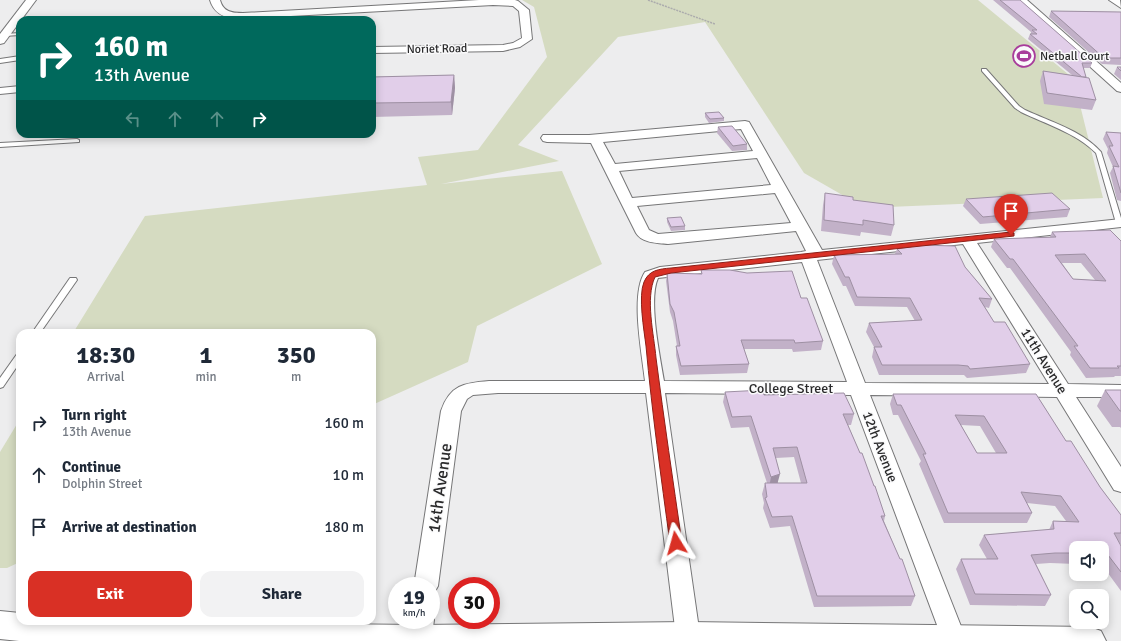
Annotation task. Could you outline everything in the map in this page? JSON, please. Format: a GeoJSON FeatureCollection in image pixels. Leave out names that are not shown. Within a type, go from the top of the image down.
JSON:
{"type":"FeatureCollection","features":[{"type":"Feature","properties":{"kind":"main road"},"geometry":{"type":"LineString","coordinates":[[0,625],[95,635],[151,633],[420,633],[1090,641]]}},
{"type":"Feature","properties":{"kind":"street"},"geometry":{"type":"LineString","coordinates":[[19,16],[31,0]]}},
{"type":"Feature","properties":{"kind":"street","name":"Noriet Road"},"geometry":{"type":"LineString","coordinates":[[215,0],[217,8],[221,12],[228,15],[244,16],[493,2],[515,3],[524,10],[527,38],[516,45],[503,48],[376,50]]}},
{"type":"Feature","properties":{"kind":"street"},"geometry":{"type":"LineString","coordinates":[[1021,0],[1121,89]]}},
{"type":"Feature","properties":{"kind":"street"},"geometry":{"type":"LineString","coordinates":[[1114,0],[1121,5]]}},
{"type":"Feature","properties":{"kind":"street"},"geometry":{"type":"LineString","coordinates":[[1036,12],[1051,13]]}},
{"type":"Feature","properties":{"kind":"street"},"geometry":{"type":"LineString","coordinates":[[2,38],[16,20]]}},
{"type":"Feature","properties":{"kind":"street"},"geometry":{"type":"LineString","coordinates":[[1099,69],[1114,69]]}},
{"type":"Feature","properties":{"kind":"street"},"geometry":{"type":"LineString","coordinates":[[0,92],[16,90]]}},
{"type":"Feature","properties":{"kind":"street","name":"12th Avenue"},"geometry":{"type":"LineString","coordinates":[[595,138],[745,125],[801,226],[858,389],[954,639]]}},
{"type":"Feature","properties":{"kind":"street"},"geometry":{"type":"LineString","coordinates":[[547,138],[595,138],[643,233],[647,236],[660,239],[801,226]]}},
{"type":"Feature","properties":{"kind":"street"},"geometry":{"type":"LineString","coordinates":[[611,168],[762,154]]}},
{"type":"Feature","properties":{"kind":"street"},"geometry":{"type":"LineString","coordinates":[[628,203],[780,188]]}},
{"type":"Feature","properties":{"kind":"street"},"geometry":{"type":"LineString","coordinates":[[688,636],[646,308],[647,284],[651,276],[660,272],[671,270],[967,239],[1119,226]]}},
{"type":"Feature","properties":{"kind":"street","name":"11th Avenue"},"geometry":{"type":"LineString","coordinates":[[967,239],[1121,484]]}},
{"type":"Feature","properties":{"kind":"street","name":"College Street"},"geometry":{"type":"LineString","coordinates":[[461,393],[478,389],[502,387],[1121,391]]}},
{"type":"Feature","properties":{"kind":"street","name":"14th Avenue"},"geometry":{"type":"LineString","coordinates":[[427,577],[451,411],[455,400],[461,393]]}},
{"type":"Feature","properties":{"kind":"lane"},"geometry":{"type":"LineString","coordinates":[[2,38],[16,35]]}},
{"type":"Feature","properties":{"kind":"lane"},"geometry":{"type":"LineString","coordinates":[[0,61],[16,59]]}},
{"type":"Feature","properties":{"kind":"lane"},"geometry":{"type":"LineString","coordinates":[[984,70],[1017,107],[1083,139],[1096,148],[1099,153],[1119,226]]}},
{"type":"Feature","properties":{"kind":"lane"},"geometry":{"type":"LineString","coordinates":[[0,146],[77,141]]}},
{"type":"Feature","properties":{"kind":"lane"},"geometry":{"type":"LineString","coordinates":[[39,329],[73,280]]}},
{"type":"Feature","properties":{"kind":"lane"},"geometry":{"type":"LineString","coordinates":[[0,385],[16,362]]}},
{"type":"Feature","properties":{"kind":"path"},"geometry":{"type":"LineString","coordinates":[[648,0],[715,24]]}},
{"type":"Feature","properties":{"kind":"green space"},"geometry":{"type":"Polygon","coordinates":[[[522,0],[978,0],[1085,88],[1081,109],[1103,198],[865,208],[804,173],[705,22],[618,37],[518,145],[559,161],[441,184],[562,171],[602,264],[477,326],[468,362],[376,403],[376,329],[75,329],[145,216],[427,185],[418,157],[478,150],[547,57],[534,7],[522,0]]]}},
{"type":"Feature","properties":{"kind":"green space"},"geometry":{"type":"Polygon","coordinates":[[[16,426],[16,564],[7,568],[0,568],[0,452],[16,426]]]}},
{"type":"Feature","properties":{"kind":"building"},"geometry":{"type":"Polygon","coordinates":[[[1000,0],[1020,0],[1092,63],[1082,63],[1086,77],[1082,77],[1030,34],[1037,34],[1032,30],[1037,30],[1000,0]]]}},
{"type":"Feature","properties":{"kind":"building"},"geometry":{"type":"Polygon","coordinates":[[[1051,11],[1121,12],[1121,58],[1104,58],[1051,11]]]}},
{"type":"Feature","properties":{"kind":"building"},"geometry":{"type":"Polygon","coordinates":[[[1043,71],[1089,78],[1096,100],[1047,93],[1043,71]]]}},
{"type":"Feature","properties":{"kind":"building"},"geometry":{"type":"Polygon","coordinates":[[[454,75],[451,102],[376,103],[376,77],[454,75]]]}},
{"type":"Feature","properties":{"kind":"building"},"geometry":{"type":"Polygon","coordinates":[[[719,112],[724,118],[710,119],[705,113],[719,112]]]}},
{"type":"Feature","properties":{"kind":"building"},"geometry":{"type":"Polygon","coordinates":[[[732,126],[747,144],[733,146],[718,127],[732,126]]]}},
{"type":"Feature","properties":{"kind":"building"},"geometry":{"type":"Polygon","coordinates":[[[1106,132],[1121,133],[1121,193],[1113,166],[1119,167],[1109,146],[1113,146],[1106,132]]]}},
{"type":"Feature","properties":{"kind":"building"},"geometry":{"type":"Polygon","coordinates":[[[825,193],[853,197],[853,200],[893,205],[894,225],[863,220],[863,225],[824,220],[825,193]]]}},
{"type":"Feature","properties":{"kind":"building"},"geometry":{"type":"Polygon","coordinates":[[[1052,193],[1070,209],[983,217],[966,199],[1052,193]]]}},
{"type":"Feature","properties":{"kind":"building"},"geometry":{"type":"Polygon","coordinates":[[[681,217],[685,226],[671,227],[667,218],[681,217]]]}},
{"type":"Feature","properties":{"kind":"building"},"geometry":{"type":"Polygon","coordinates":[[[1110,230],[1121,241],[1121,366],[1117,366],[1119,368],[1090,368],[1074,346],[1078,346],[1013,259],[1010,259],[994,239],[1056,237],[1052,232],[1110,230]],[[1085,254],[1055,255],[1073,279],[1106,281],[1085,254]]]}},
{"type":"Feature","properties":{"kind":"building"},"geometry":{"type":"Polygon","coordinates":[[[921,245],[955,246],[965,267],[992,299],[979,298],[994,322],[1005,322],[1030,364],[970,369],[968,366],[958,365],[882,365],[874,347],[882,347],[869,323],[922,320],[910,298],[857,297],[849,277],[845,277],[834,255],[902,254],[897,249],[921,245]]]}},
{"type":"Feature","properties":{"kind":"building"},"geometry":{"type":"Polygon","coordinates":[[[701,270],[730,270],[747,273],[792,271],[801,298],[807,298],[823,341],[795,343],[794,340],[741,340],[749,364],[681,366],[676,346],[680,346],[674,312],[670,304],[667,273],[702,274],[701,270]]]}},
{"type":"Feature","properties":{"kind":"building"},"geometry":{"type":"Polygon","coordinates":[[[763,390],[764,395],[844,393],[854,414],[843,414],[860,453],[862,453],[885,516],[881,516],[900,559],[902,559],[915,596],[817,596],[792,516],[772,517],[765,498],[767,497],[765,483],[807,483],[797,447],[773,448],[780,474],[771,477],[751,416],[732,417],[725,392],[763,390]]]}},
{"type":"Feature","properties":{"kind":"building"},"geometry":{"type":"Polygon","coordinates":[[[1105,390],[1121,390],[1121,411],[1120,411],[1105,390]]]}},
{"type":"Feature","properties":{"kind":"building"},"geometry":{"type":"Polygon","coordinates":[[[893,394],[1036,394],[1066,441],[1071,441],[1100,487],[1121,515],[1121,533],[1114,533],[1121,546],[1121,572],[1109,556],[1109,541],[1069,541],[1069,553],[1031,555],[1051,595],[975,594],[961,559],[998,559],[984,535],[1054,529],[1053,521],[1079,522],[1061,496],[1021,492],[1032,513],[948,513],[923,454],[926,454],[901,405],[897,405],[893,394]],[[955,415],[977,453],[1007,453],[984,416],[955,415]]]}},
{"type":"Feature","properties":{"kind":"place","name":"Netball Court"},"geometry":{"type":"Point","coordinates":[1024,56]}},
{"type":"Feature","properties":{"kind":"route"},"geometry":{"type":"LineString","coordinates":[[676,543],[646,308],[647,284],[651,276],[660,272],[671,270],[1011,235]]}}]}
